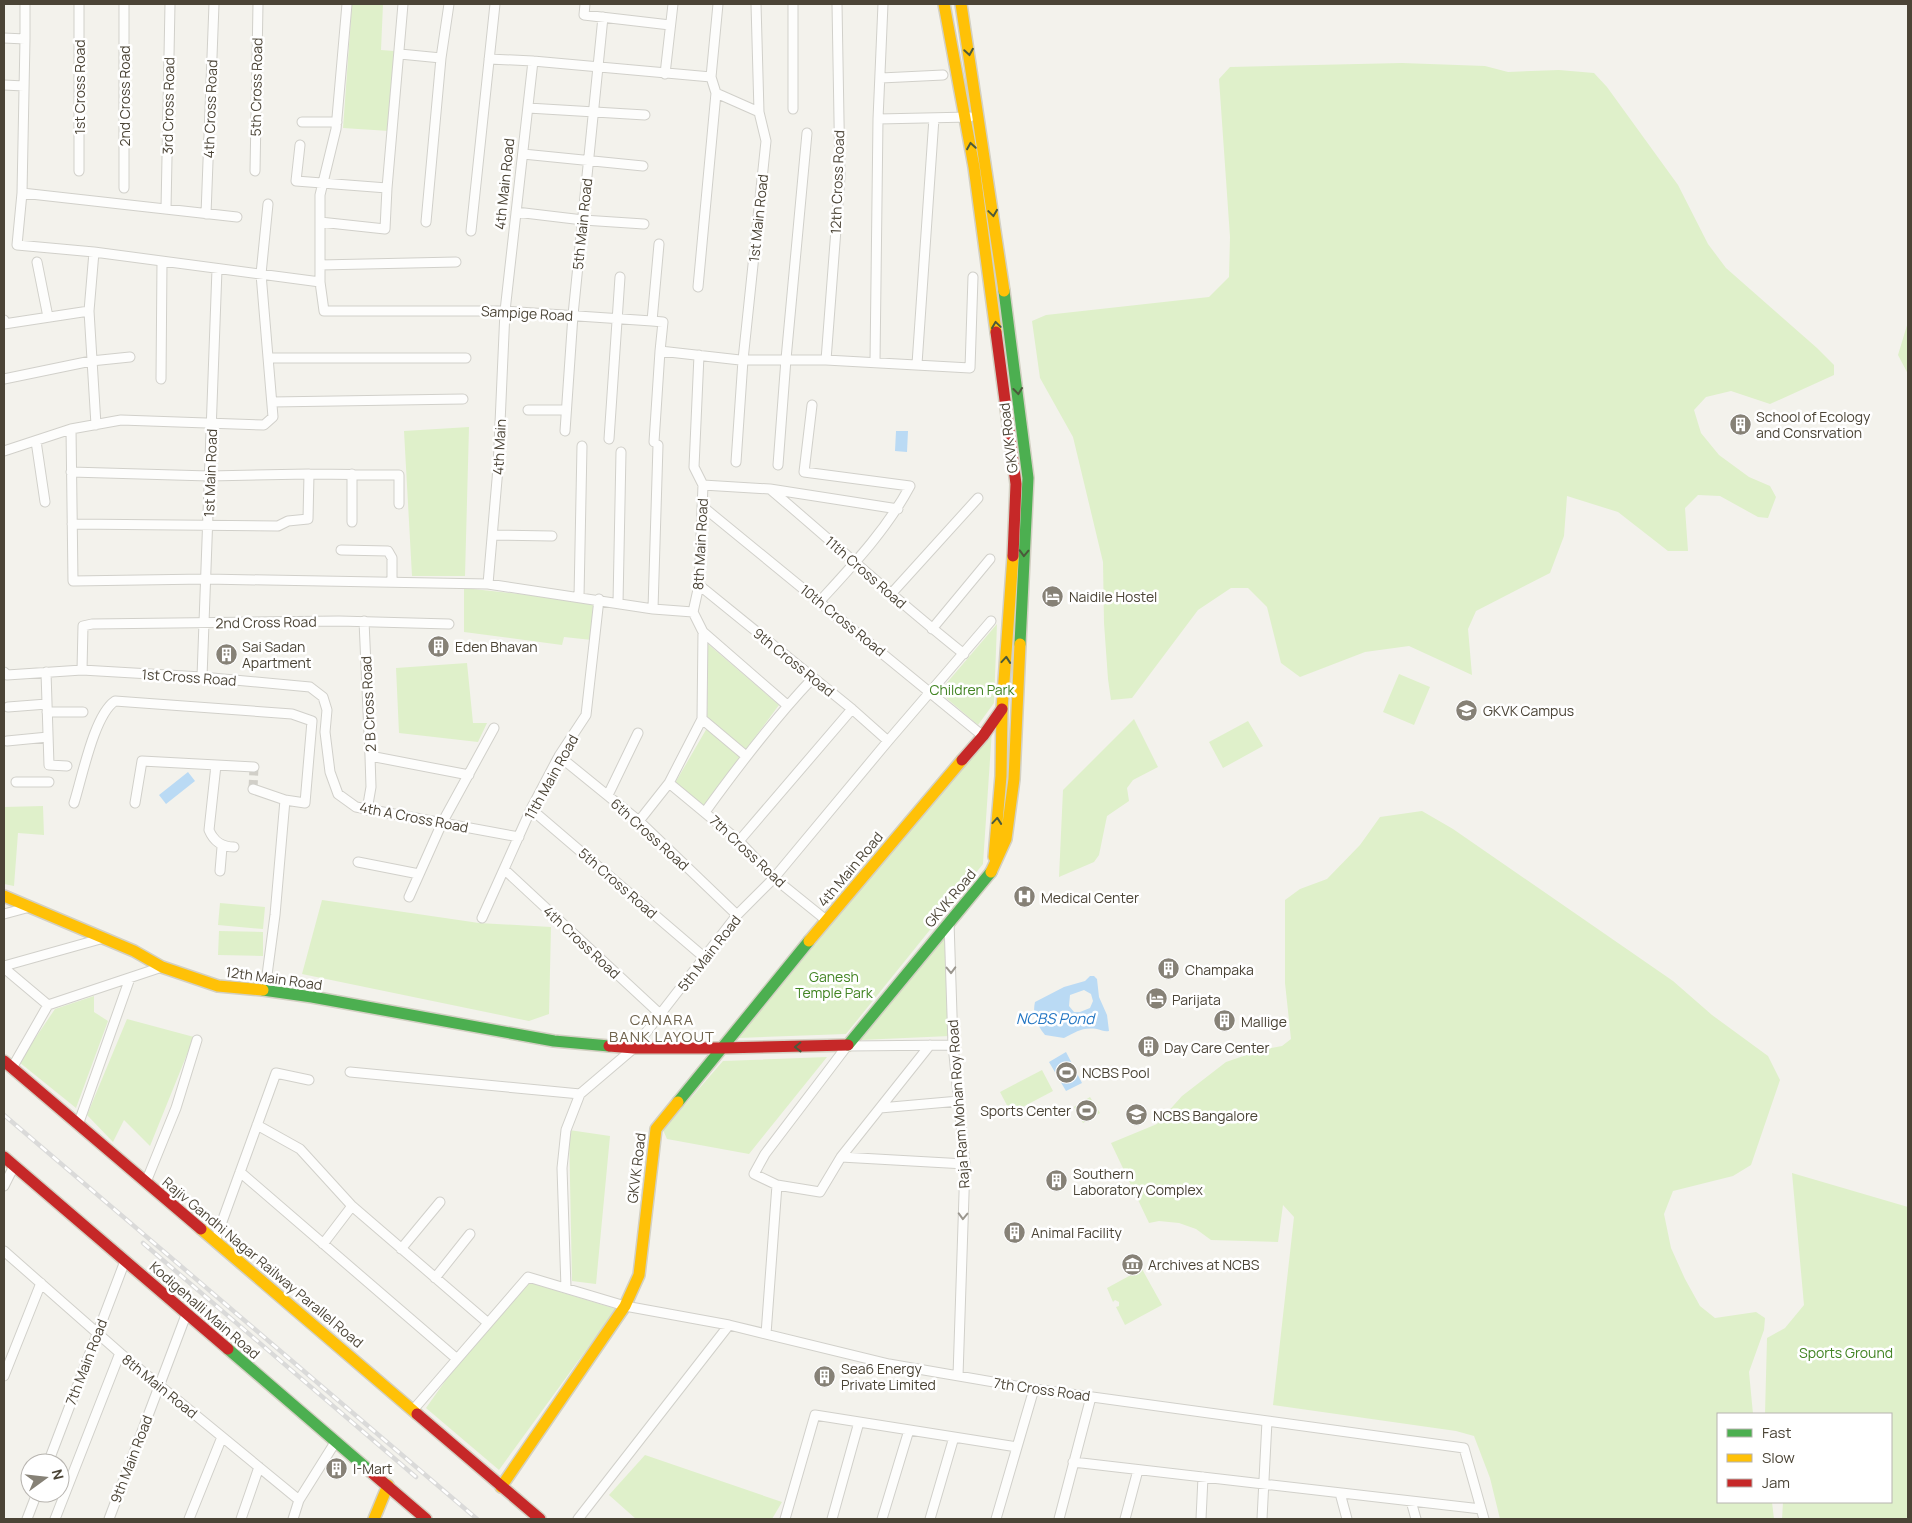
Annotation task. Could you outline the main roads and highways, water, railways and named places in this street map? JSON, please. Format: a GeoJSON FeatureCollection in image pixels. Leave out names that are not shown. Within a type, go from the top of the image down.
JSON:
{"type":"FeatureCollection","features":[{"type":"Feature","properties":{"kind":"main road","name":"GKVK Road"},"geometry":{"type":"LineString","coordinates":[[944,4],[966,117],[1016,484],[1002,709],[1001,776],[993,870]]}},
{"type":"Feature","properties":{"kind":"main road","name":"GKVK Road"},"geometry":{"type":"LineString","coordinates":[[501,1487],[625,1306],[639,1275],[656,1129],[722,1048],[847,1046],[993,870],[1006,839],[1014,779],[1028,478],[1014,362],[961,4]]}},
{"type":"Feature","properties":{"kind":"main road"},"geometry":{"type":"LineString","coordinates":[[1001,363],[1014,362]]}},
{"type":"Feature","properties":{"kind":"main road"},"geometry":{"type":"LineString","coordinates":[[1003,691],[1018,692]]}},
{"type":"Feature","properties":{"kind":"main road","name":"4th Main Road"},"geometry":{"type":"LineString","coordinates":[[722,1048],[826,920],[983,736],[1002,709]]}},
{"type":"Feature","properties":{"kind":"main road","name":"12th Main Road"},"geometry":{"type":"LineString","coordinates":[[4,896],[134,951],[162,967],[218,986],[265,990],[554,1041],[634,1048],[722,1048]]}},
{"type":"Feature","properties":{"kind":"main road","name":"Rajiv Gandhi Nagar Railway Parallel Road"},"geometry":{"type":"LineString","coordinates":[[8,1065],[414,1410],[501,1487]]}},
{"type":"Feature","properties":{"kind":"main road","name":"Kodigehalli Main Road"},"geometry":{"type":"LineString","coordinates":[[4,1157],[426,1519]]}},
{"type":"Feature","properties":{"kind":"main road"},"geometry":{"type":"LineString","coordinates":[[374,1519],[388,1485]]}},
{"type":"Feature","properties":{"kind":"main road"},"geometry":{"type":"LineString","coordinates":[[501,1487],[540,1519]]}},
{"type":"Feature","properties":{"kind":"water"},"geometry":{"type":"Polygon","coordinates":[[[896,431],[908,431],[907,452],[895,451],[896,431]]]}},
{"type":"Feature","properties":{"kind":"water"},"geometry":{"type":"Polygon","coordinates":[[[188,772],[195,781],[166,804],[159,795],[188,772]]]}},
{"type":"Feature","properties":{"kind":"water","name":"NCBS Pond"},"geometry":{"type":"Polygon","coordinates":[[[1090,976],[1094,976],[1097,979],[1099,997],[1107,1015],[1109,1031],[1097,1029],[1079,1030],[1064,1038],[1045,1035],[1036,1020],[1035,1002],[1064,987],[1085,981],[1090,976]],[[1084,990],[1070,995],[1069,1006],[1074,1012],[1090,1008],[1093,1001],[1091,994],[1084,990]]]}},
{"type":"Feature","properties":{"kind":"water","name":"NCBS Pool"},"geometry":{"type":"Polygon","coordinates":[[[1066,1052],[1082,1083],[1066,1091],[1049,1062],[1066,1052]]]}},
{"type":"Feature","properties":{"kind":"tunnel"},"geometry":{"type":"LineString","coordinates":[[253,789],[254,767]]}},
{"type":"Feature","properties":{"kind":"railway"},"geometry":{"type":"LineString","coordinates":[[4,1115],[477,1519]]}},
{"type":"Feature","properties":{"kind":"railway"},"geometry":{"type":"LineString","coordinates":[[143,1243],[416,1477]]}},
{"type":"Feature","properties":{"kind":"place","name":"School of Ecology and Consrvation"},"geometry":{"type":"Point","coordinates":[1740,424]}},
{"type":"Feature","properties":{"kind":"place","name":"Naidile Hostel"},"geometry":{"type":"Point","coordinates":[1053,596]}},
{"type":"Feature","properties":{"kind":"place","name":"Eden Bhavan"},"geometry":{"type":"Point","coordinates":[439,646]}},
{"type":"Feature","properties":{"kind":"place","name":"Sai Sadan Apartment"},"geometry":{"type":"Point","coordinates":[226,654]}},
{"type":"Feature","properties":{"kind":"place","name":"GKVK Campus"},"geometry":{"type":"Point","coordinates":[1467,710]}},
{"type":"Feature","properties":{"kind":"place","name":"Medical Center"},"geometry":{"type":"Point","coordinates":[1025,897]}},
{"type":"Feature","properties":{"kind":"place","name":"Champaka"},"geometry":{"type":"Point","coordinates":[1169,969]}},
{"type":"Feature","properties":{"kind":"place","name":"Parijata"},"geometry":{"type":"Point","coordinates":[1156,999]}},
{"type":"Feature","properties":{"kind":"place","name":"Mallige"},"geometry":{"type":"Point","coordinates":[1225,1021]}},
{"type":"Feature","properties":{"kind":"place","name":"Day Care Center"},"geometry":{"type":"Point","coordinates":[1148,1047]}},
{"type":"Feature","properties":{"kind":"place","name":"NCBS Pool"},"geometry":{"type":"Point","coordinates":[1066,1072]}},
{"type":"Feature","properties":{"kind":"place","name":"Sports Center"},"geometry":{"type":"Point","coordinates":[1087,1110]}},
{"type":"Feature","properties":{"kind":"place","name":"NCBS Bangalore"},"geometry":{"type":"Point","coordinates":[1137,1115]}},
{"type":"Feature","properties":{"kind":"place","name":"Southern Laboratory Complex"},"geometry":{"type":"Point","coordinates":[1057,1181]}},
{"type":"Feature","properties":{"kind":"place","name":"Animal Facility"},"geometry":{"type":"Point","coordinates":[1015,1232]}},
{"type":"Feature","properties":{"kind":"place","name":"Archives at NCBS"},"geometry":{"type":"Point","coordinates":[1132,1264]}},
{"type":"Feature","properties":{"kind":"place","name":"Sea6 Energy Private Limited"},"geometry":{"type":"Point","coordinates":[825,1376]}},
{"type":"Feature","properties":{"kind":"place","name":"I-Mart"},"geometry":{"type":"Point","coordinates":[337,1468]}},
{"type":"Feature","properties":{"kind":"district","name":"CANARA BANK LAYOUT"},"geometry":{"type":"Point","coordinates":[662,1028]}},
{"type":"Feature","properties":{"kind":"park label","name":"Children Park"},"geometry":{"type":"Point","coordinates":[972,689]}},
{"type":"Feature","properties":{"kind":"park label","name":"Ganesh Temple Park"},"geometry":{"type":"Point","coordinates":[834,984]}},
{"type":"Feature","properties":{"kind":"park label","name":"Sports Ground"},"geometry":{"type":"Point","coordinates":[1846,1352]}}]}
